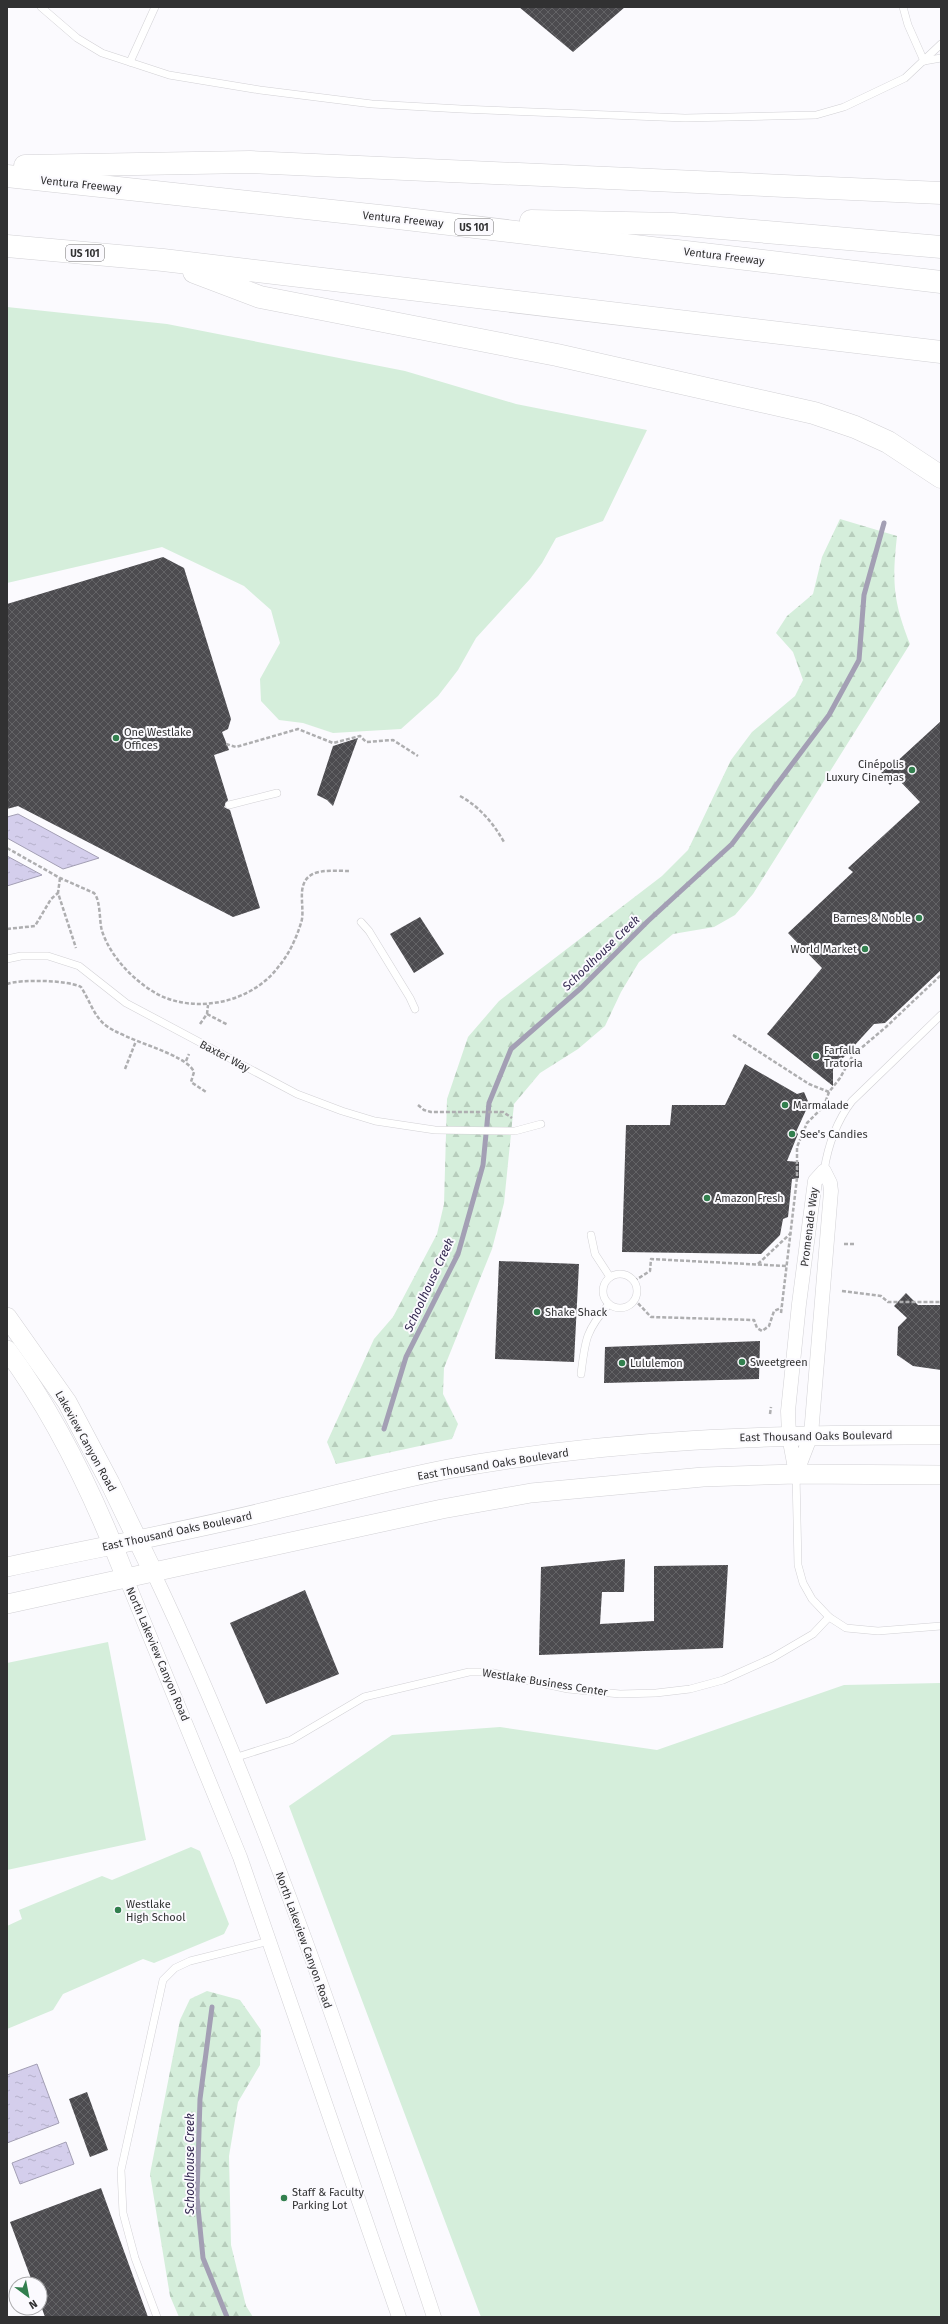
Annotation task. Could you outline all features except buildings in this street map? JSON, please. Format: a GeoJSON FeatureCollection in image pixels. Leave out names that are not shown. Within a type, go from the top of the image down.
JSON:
{"type":"FeatureCollection","features":[{"type":"Feature","properties":{"kind":"highway"},"geometry":{"type":"LineString","coordinates":[[7,166],[250,162],[941,194]]}},
{"type":"Feature","properties":{"kind":"highway","name":"Ventura Freeway"},"geometry":{"type":"LineString","coordinates":[[7,176],[398,218],[941,282]]}},
{"type":"Feature","properties":{"kind":"highway"},"geometry":{"type":"LineString","coordinates":[[398,218],[673,224],[941,247]]}},
{"type":"Feature","properties":{"kind":"highway","name":"US 101"},"geometry":{"type":"LineString","coordinates":[[7,246],[163,260],[941,352]]}},
{"type":"Feature","properties":{"kind":"highway"},"geometry":{"type":"LineString","coordinates":[[163,260],[260,297],[557,354],[814,414],[855,428],[888,442],[941,476]]}},
{"type":"Feature","properties":{"kind":"main road","name":"Lakeview Canyon Road"},"geometry":{"type":"LineString","coordinates":[[7,1318],[67,1402],[110,1484],[152,1572]]}},
{"type":"Feature","properties":{"kind":"main road","name":"Lakeview Canyon Road"},"geometry":{"type":"LineString","coordinates":[[7,1350],[69,1450],[113,1545],[126,1578]]}},
{"type":"Feature","properties":{"kind":"main road","name":"East Thousand Oaks Boulevard"},"geometry":{"type":"LineString","coordinates":[[7,1567],[137,1540],[455,1468],[627,1445],[811,1435],[941,1435]]}},
{"type":"Feature","properties":{"kind":"main road"},"geometry":{"type":"LineString","coordinates":[[7,1604],[442,1509],[531,1493],[703,1477],[796,1474],[941,1475]]}},
{"type":"Feature","properties":{"kind":"street","name":"Promenade Way"},"geometry":{"type":"LineString","coordinates":[[824,1171],[830,1183],[831,1191],[811,1435],[796,1474],[789,1436],[788,1411],[798,1311],[815,1181],[824,1171]]}},
{"type":"Feature","properties":{"kind":"street","name":"North Lakeview Canyon Road"},"geometry":{"type":"LineString","coordinates":[[152,1572],[253,1800],[302,1930],[434,2317]]}},
{"type":"Feature","properties":{"kind":"street","name":"North Lakeview Canyon Road"},"geometry":{"type":"LineString","coordinates":[[126,1578],[240,1857],[399,2317]]}},
{"type":"Feature","properties":{"kind":"lane"},"geometry":{"type":"LineString","coordinates":[[40,7],[78,38],[102,53],[169,75],[260,90],[372,104],[700,119],[816,115],[844,107],[869,97],[905,78],[941,44]]}},
{"type":"Feature","properties":{"kind":"lane"},"geometry":{"type":"LineString","coordinates":[[130,62],[155,7]]}},
{"type":"Feature","properties":{"kind":"lane"},"geometry":{"type":"LineString","coordinates":[[903,7],[908,25],[924,61]]}},
{"type":"Feature","properties":{"kind":"lane"},"geometry":{"type":"LineString","coordinates":[[924,61],[941,58]]}},
{"type":"Feature","properties":{"kind":"lane"},"geometry":{"type":"LineString","coordinates":[[229,805],[277,793]]}},
{"type":"Feature","properties":{"kind":"lane"},"geometry":{"type":"LineString","coordinates":[[361,922],[369,931],[410,998],[415,1009]]}},
{"type":"Feature","properties":{"kind":"lane","name":"Baxter Way"},"geometry":{"type":"LineString","coordinates":[[7,959],[21,956],[48,956],[79,966],[126,1003],[297,1094],[342,1111],[375,1121],[419,1129],[514,1130],[541,1124]]}},
{"type":"Feature","properties":{"kind":"lane"},"geometry":{"type":"LineString","coordinates":[[824,1171],[828,1148],[841,1115],[852,1101],[941,1015]]}},
{"type":"Feature","properties":{"kind":"lane"},"geometry":{"type":"LineString","coordinates":[[591,1235],[595,1254],[610,1277]]}},
{"type":"Feature","properties":{"kind":"lane"},"geometry":{"type":"LineString","coordinates":[[625,1274],[634,1281],[637,1291],[634,1299],[625,1307],[609,1304],[603,1291],[604,1285],[610,1277],[625,1274]]}},
{"type":"Feature","properties":{"kind":"lane"},"geometry":{"type":"LineString","coordinates":[[581,1374],[584,1341],[593,1322],[609,1304]]}},
{"type":"Feature","properties":{"kind":"lane","name":"Promenade Way"},"geometry":{"type":"LineString","coordinates":[[796,1474],[798,1565],[803,1583],[812,1599],[829,1617],[846,1628],[878,1631],[941,1626]]}},
{"type":"Feature","properties":{"kind":"lane","name":"Westlake Business Center"},"geometry":{"type":"LineString","coordinates":[[234,1758],[291,1740],[364,1697],[469,1672],[489,1672],[568,1688],[620,1694],[656,1694],[690,1689],[723,1680],[772,1658],[813,1634],[829,1617]]}},
{"type":"Feature","properties":{"kind":"lane"},"geometry":{"type":"LineString","coordinates":[[157,2317],[135,2258],[123,2213],[121,2170],[163,1980],[175,1968],[190,1961],[269,1941]]}},
{"type":"Feature","properties":{"kind":"path"},"geometry":{"type":"LineString","coordinates":[[226,744],[236,747],[298,729],[333,743],[355,736],[360,736],[366,742],[393,740],[418,756]]}},
{"type":"Feature","properties":{"kind":"path"},"geometry":{"type":"LineString","coordinates":[[460,796],[469,801],[491,821],[504,842]]}},
{"type":"Feature","properties":{"kind":"path"},"geometry":{"type":"LineString","coordinates":[[7,848],[60,878],[96,895],[102,932],[112,951],[127,971],[149,990],[168,999],[185,1004],[208,1005],[238,996],[261,984],[279,967],[292,946],[302,922],[303,885],[311,875],[320,872],[350,871]]}},
{"type":"Feature","properties":{"kind":"path"},"geometry":{"type":"LineString","coordinates":[[60,878],[58,893],[76,948]]}},
{"type":"Feature","properties":{"kind":"path"},"geometry":{"type":"LineString","coordinates":[[7,928],[35,926],[51,899],[58,893]]}},
{"type":"Feature","properties":{"kind":"path"},"geometry":{"type":"LineString","coordinates":[[7,984],[21,980],[73,983],[82,987],[97,1016],[104,1024],[136,1042],[186,1061],[194,1072],[191,1082],[193,1085],[206,1092]]}},
{"type":"Feature","properties":{"kind":"path"},"geometry":{"type":"LineString","coordinates":[[200,1024],[207,1014],[208,1005]]}},
{"type":"Feature","properties":{"kind":"path"},"geometry":{"type":"LineString","coordinates":[[207,1014],[228,1025]]}},
{"type":"Feature","properties":{"kind":"path"},"geometry":{"type":"LineString","coordinates":[[733,1035],[809,1084],[828,1092]]}},
{"type":"Feature","properties":{"kind":"path"},"geometry":{"type":"LineString","coordinates":[[125,1069],[136,1042]]}},
{"type":"Feature","properties":{"kind":"path"},"geometry":{"type":"LineString","coordinates":[[186,1061],[189,1054]]}},
{"type":"Feature","properties":{"kind":"path"},"geometry":{"type":"LineString","coordinates":[[418,1105],[424,1110],[441,1114],[503,1112]]}},
{"type":"Feature","properties":{"kind":"path"},"geometry":{"type":"LineString","coordinates":[[758,1264],[790,1233]]}},
{"type":"Feature","properties":{"kind":"path"},"geometry":{"type":"LineString","coordinates":[[844,1244],[855,1244]]}},
{"type":"Feature","properties":{"kind":"path"},"geometry":{"type":"LineString","coordinates":[[634,1281],[650,1271],[651,1259],[786,1266]]}},
{"type":"Feature","properties":{"kind":"path"},"geometry":{"type":"LineString","coordinates":[[842,1291],[881,1296],[888,1302],[941,1302]]}},
{"type":"Feature","properties":{"kind":"path"},"geometry":{"type":"LineString","coordinates":[[634,1299],[651,1317],[754,1320],[757,1328],[762,1331],[769,1326],[771,1314],[781,1308]]}},
{"type":"Feature","properties":{"kind":"green space"},"geometry":{"type":"Polygon","coordinates":[[[7,307],[167,324],[405,371],[516,404],[647,430],[603,521],[556,538],[542,563],[530,579],[476,638],[458,670],[438,696],[401,729],[333,733],[303,723],[279,720],[261,701],[260,679],[280,643],[271,610],[244,586],[162,547],[7,583],[7,307]]]}},
{"type":"Feature","properties":{"kind":"green space"},"geometry":{"type":"Polygon","coordinates":[[[840,519],[897,536],[894,579],[895,591],[900,615],[910,644],[753,894],[735,915],[714,927],[673,934],[639,962],[621,992],[605,1026],[578,1049],[540,1073],[514,1104],[504,1203],[492,1249],[444,1368],[443,1394],[458,1424],[452,1439],[336,1464],[327,1442],[374,1339],[393,1317],[437,1234],[444,1204],[447,1099],[468,1037],[499,1001],[662,876],[688,850],[731,760],[752,732],[795,696],[803,680],[793,652],[776,633],[787,616],[813,594],[822,557],[840,519]]]}},
{"type":"Feature","properties":{"kind":"green space"},"geometry":{"type":"Polygon","coordinates":[[[108,1642],[146,1840],[7,1870],[7,1663],[108,1642]]]}},
{"type":"Feature","properties":{"kind":"green space"},"geometry":{"type":"Polygon","coordinates":[[[941,1683],[941,2317],[481,2317],[289,1806],[392,1735],[500,1727],[657,1750],[844,1685],[941,1683]]]}},
{"type":"Feature","properties":{"kind":"green space"},"geometry":{"type":"Polygon","coordinates":[[[191,1847],[200,1851],[229,1924],[224,1934],[154,1963],[143,1959],[63,1994],[53,2010],[7,2029],[7,1926],[22,1919],[19,1910],[102,1876],[112,1880],[191,1847]]]}},
{"type":"Feature","properties":{"kind":"green space"},"geometry":{"type":"Polygon","coordinates":[[[207,1991],[240,2000],[261,2030],[260,2065],[238,2102],[229,2156],[231,2245],[246,2306],[253,2317],[179,2317],[170,2296],[150,2174],[180,2020],[190,1999],[207,1991]]]}},
{"type":"Feature","properties":{"kind":"water"},"geometry":{"type":"Polygon","coordinates":[[[18,814],[99,858],[63,869],[7,838],[7,817],[18,814]]]}},
{"type":"Feature","properties":{"kind":"water"},"geometry":{"type":"Polygon","coordinates":[[[7,856],[42,875],[7,886],[7,856]]]}},
{"type":"Feature","properties":{"kind":"water"},"geometry":{"type":"Polygon","coordinates":[[[37,2064],[59,2123],[7,2143],[7,2075],[37,2064]]]}},
{"type":"Feature","properties":{"kind":"water"},"geometry":{"type":"Polygon","coordinates":[[[66,2142],[74,2164],[20,2184],[12,2163],[66,2142]]]}},
{"type":"Feature","properties":{"kind":"waterway","name":"Schoolhouse Creek"},"geometry":{"type":"LineString","coordinates":[[384,1429],[406,1357],[458,1254],[483,1165],[489,1103],[511,1049],[581,988],[648,921],[732,844],[829,715],[859,660],[864,595],[884,523]]}},
{"type":"Feature","properties":{"kind":"waterway","name":"Schoolhouse Creek"},"geometry":{"type":"LineString","coordinates":[[212,2007],[200,2099],[197,2197],[203,2258],[227,2317]]}},
{"type":"Feature","properties":{"kind":"place","name":"One Westlake Offices"},"geometry":{"type":"Point","coordinates":[116,738]}},
{"type":"Feature","properties":{"kind":"place","name":"Cinépolis Luxury Cinemas"},"geometry":{"type":"Point","coordinates":[912,770]}},
{"type":"Feature","properties":{"kind":"place","name":"Barnes & Noble"},"geometry":{"type":"Point","coordinates":[919,918]}},
{"type":"Feature","properties":{"kind":"place","name":"World Market"},"geometry":{"type":"Point","coordinates":[865,949]}},
{"type":"Feature","properties":{"kind":"place","name":"Farfalla Tratoria"},"geometry":{"type":"Point","coordinates":[816,1056]}},
{"type":"Feature","properties":{"kind":"place","name":"Marmalade"},"geometry":{"type":"Point","coordinates":[785,1105]}},
{"type":"Feature","properties":{"kind":"place","name":"See's Candies"},"geometry":{"type":"Point","coordinates":[792,1134]}},
{"type":"Feature","properties":{"kind":"place","name":"Amazon Fresh"},"geometry":{"type":"Point","coordinates":[707,1198]}},
{"type":"Feature","properties":{"kind":"place","name":"Shake Shack"},"geometry":{"type":"Point","coordinates":[537,1312]}},
{"type":"Feature","properties":{"kind":"place","name":"Sweetgreen"},"geometry":{"type":"Point","coordinates":[742,1362]}},
{"type":"Feature","properties":{"kind":"place","name":"Lululemon"},"geometry":{"type":"Point","coordinates":[622,1363]}},
{"type":"Feature","properties":{"kind":"place","name":"Westlake High School"},"geometry":{"type":"Point","coordinates":[118,1910]}},
{"type":"Feature","properties":{"kind":"place","name":"Staff & Faculty Parking Lot"},"geometry":{"type":"Point","coordinates":[284,2198]}}]}
